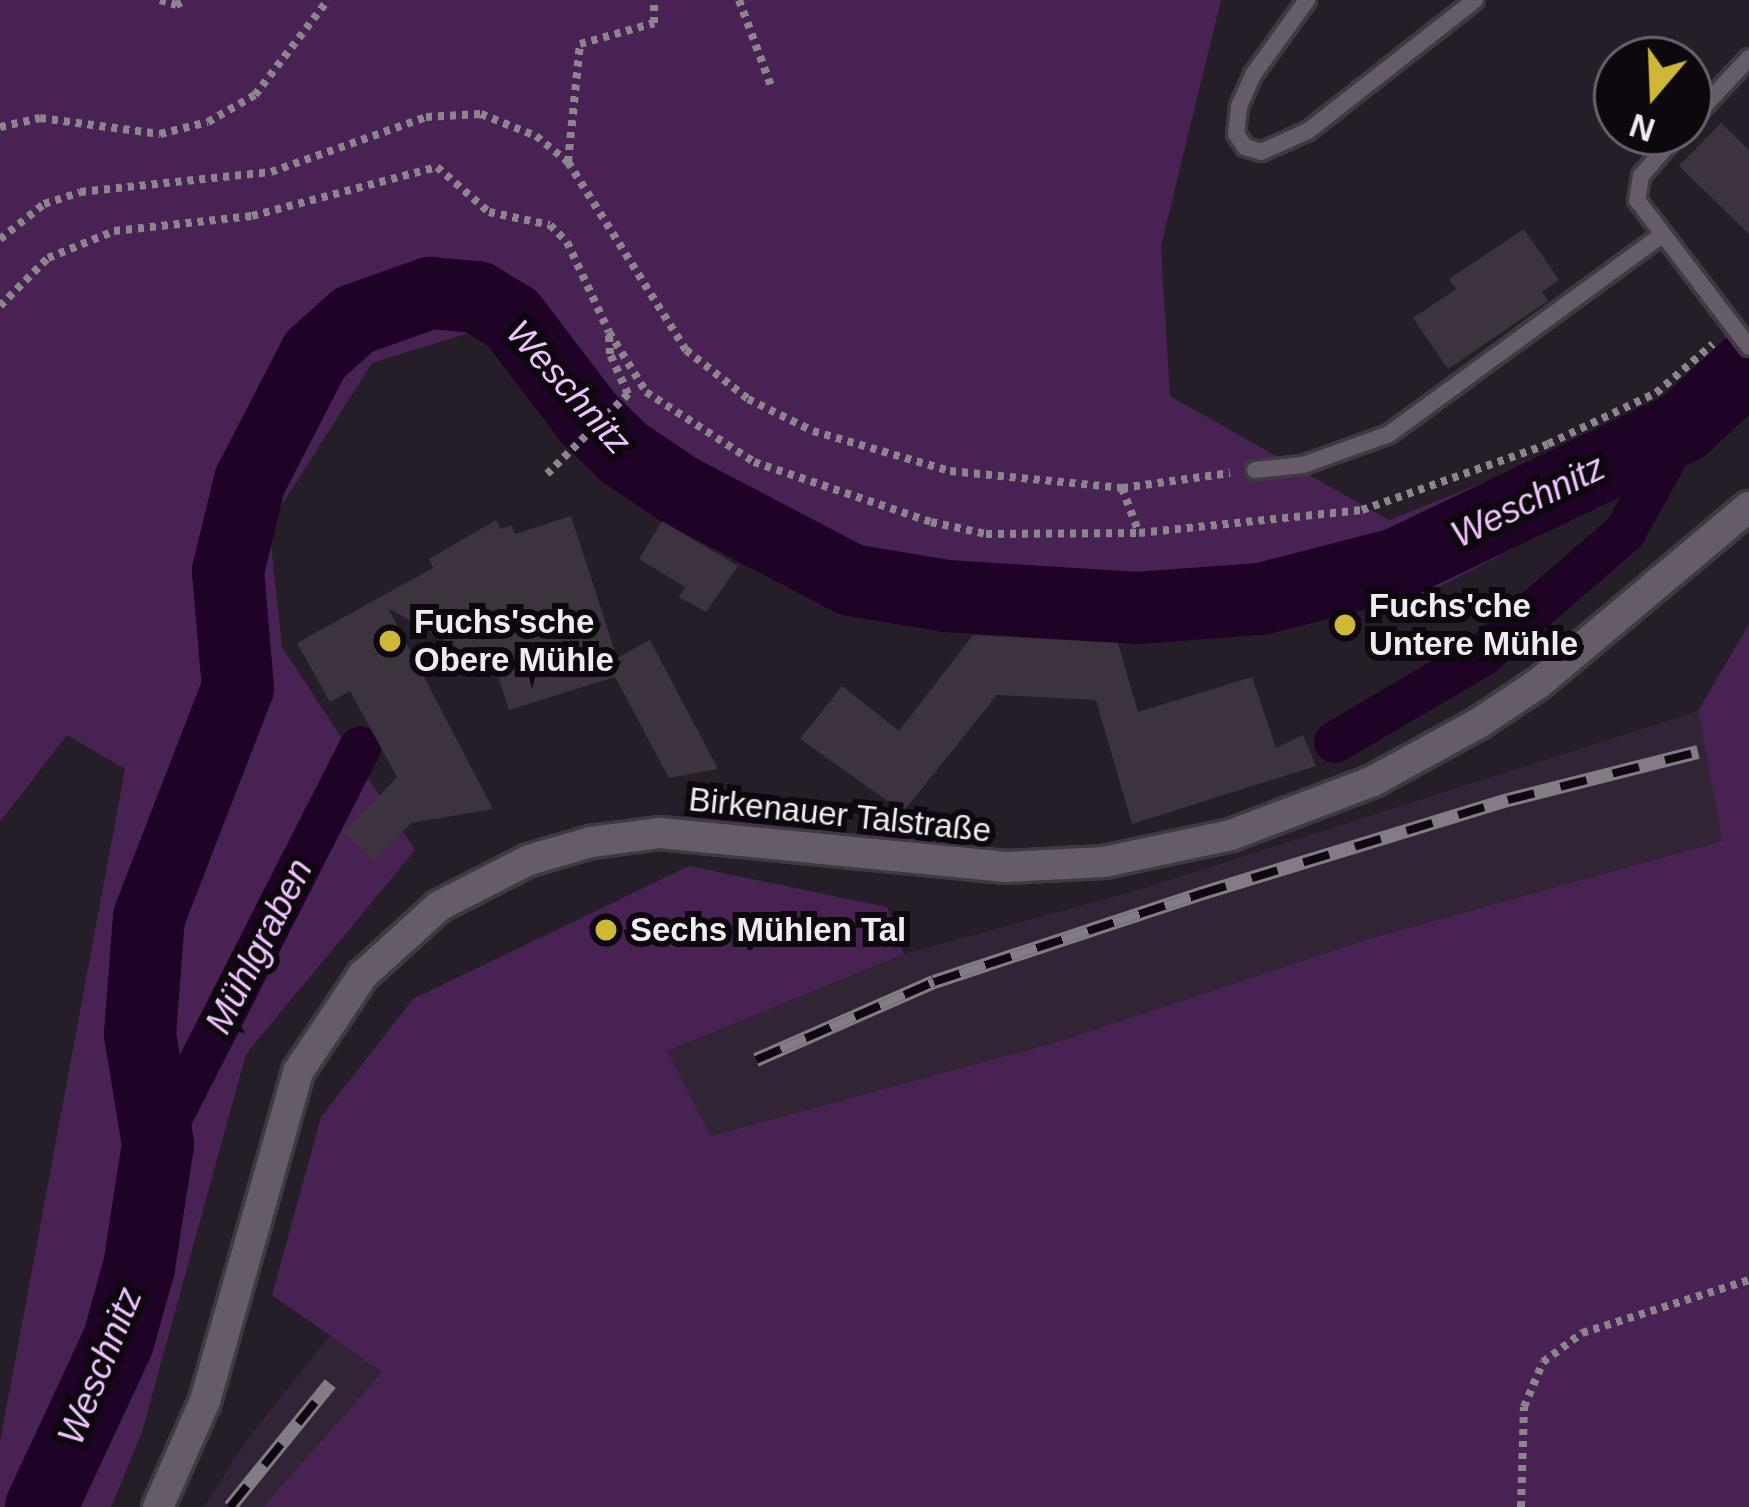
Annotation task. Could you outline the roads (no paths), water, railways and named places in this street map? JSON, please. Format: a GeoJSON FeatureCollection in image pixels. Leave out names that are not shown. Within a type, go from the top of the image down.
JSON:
{"type":"FeatureCollection","features":[{"type":"Feature","properties":{"kind":"main road","name":"Birkenauer Talstraße"},"geometry":{"type":"LineString","coordinates":[[158,1507],[206,1401],[298,1072],[363,975],[439,906],[529,860],[591,842],[660,833],[1006,867],[1104,862],[1231,835],[1373,781],[1479,723],[1539,683],[1749,507]]}},
{"type":"Feature","properties":{"kind":"lane"},"geometry":{"type":"LineString","coordinates":[[1307,0],[1253,75],[1239,107],[1236,134],[1245,147],[1262,152],[1308,131],[1475,0]]}},
{"type":"Feature","properties":{"kind":"lane"},"geometry":{"type":"LineString","coordinates":[[1713,96],[1749,58]]}},
{"type":"Feature","properties":{"kind":"lane"},"geometry":{"type":"LineString","coordinates":[[1656,156],[1638,189],[1642,210],[1749,347]]}},
{"type":"Feature","properties":{"kind":"lane"},"geometry":{"type":"LineString","coordinates":[[1256,470],[1303,465],[1389,434],[1662,236]]}},
{"type":"Feature","properties":{"kind":"waterway","name":"Weschnitz"},"geometry":{"type":"LineString","coordinates":[[41,1507],[118,1342],[139,1267],[158,1144],[140,1034],[149,917],[238,688],[228,571],[250,481],[315,355],[354,320],[430,293],[477,297],[512,318],[589,419],[624,453],[679,490],[851,580],[947,596],[1137,608],[1261,599],[1397,564],[1683,427],[1749,366]]}},
{"type":"Feature","properties":{"kind":"waterway"},"geometry":{"type":"LineString","coordinates":[[1335,742],[1483,655],[1625,532],[1683,427]]}},
{"type":"Feature","properties":{"kind":"waterway","name":"Mühlgraben"},"geometry":{"type":"LineString","coordinates":[[158,1144],[360,748]]}},
{"type":"Feature","properties":{"kind":"railway"},"geometry":{"type":"LineString","coordinates":[[756,1060],[934,982],[1200,894],[1508,800],[1698,752]]}},
{"type":"Feature","properties":{"kind":"railway"},"geometry":{"type":"LineString","coordinates":[[230,1507],[330,1384]]}},
{"type":"Feature","properties":{"kind":"place","name":"Fuchs'che Untere Mühle"},"geometry":{"type":"Point","coordinates":[1345,625]}},
{"type":"Feature","properties":{"kind":"place","name":"Fuchs'sche Obere Mühle"},"geometry":{"type":"Point","coordinates":[390,641]}},
{"type":"Feature","properties":{"kind":"place","name":"Sechs Mühlen Tal"},"geometry":{"type":"Point","coordinates":[606,930]}}]}
